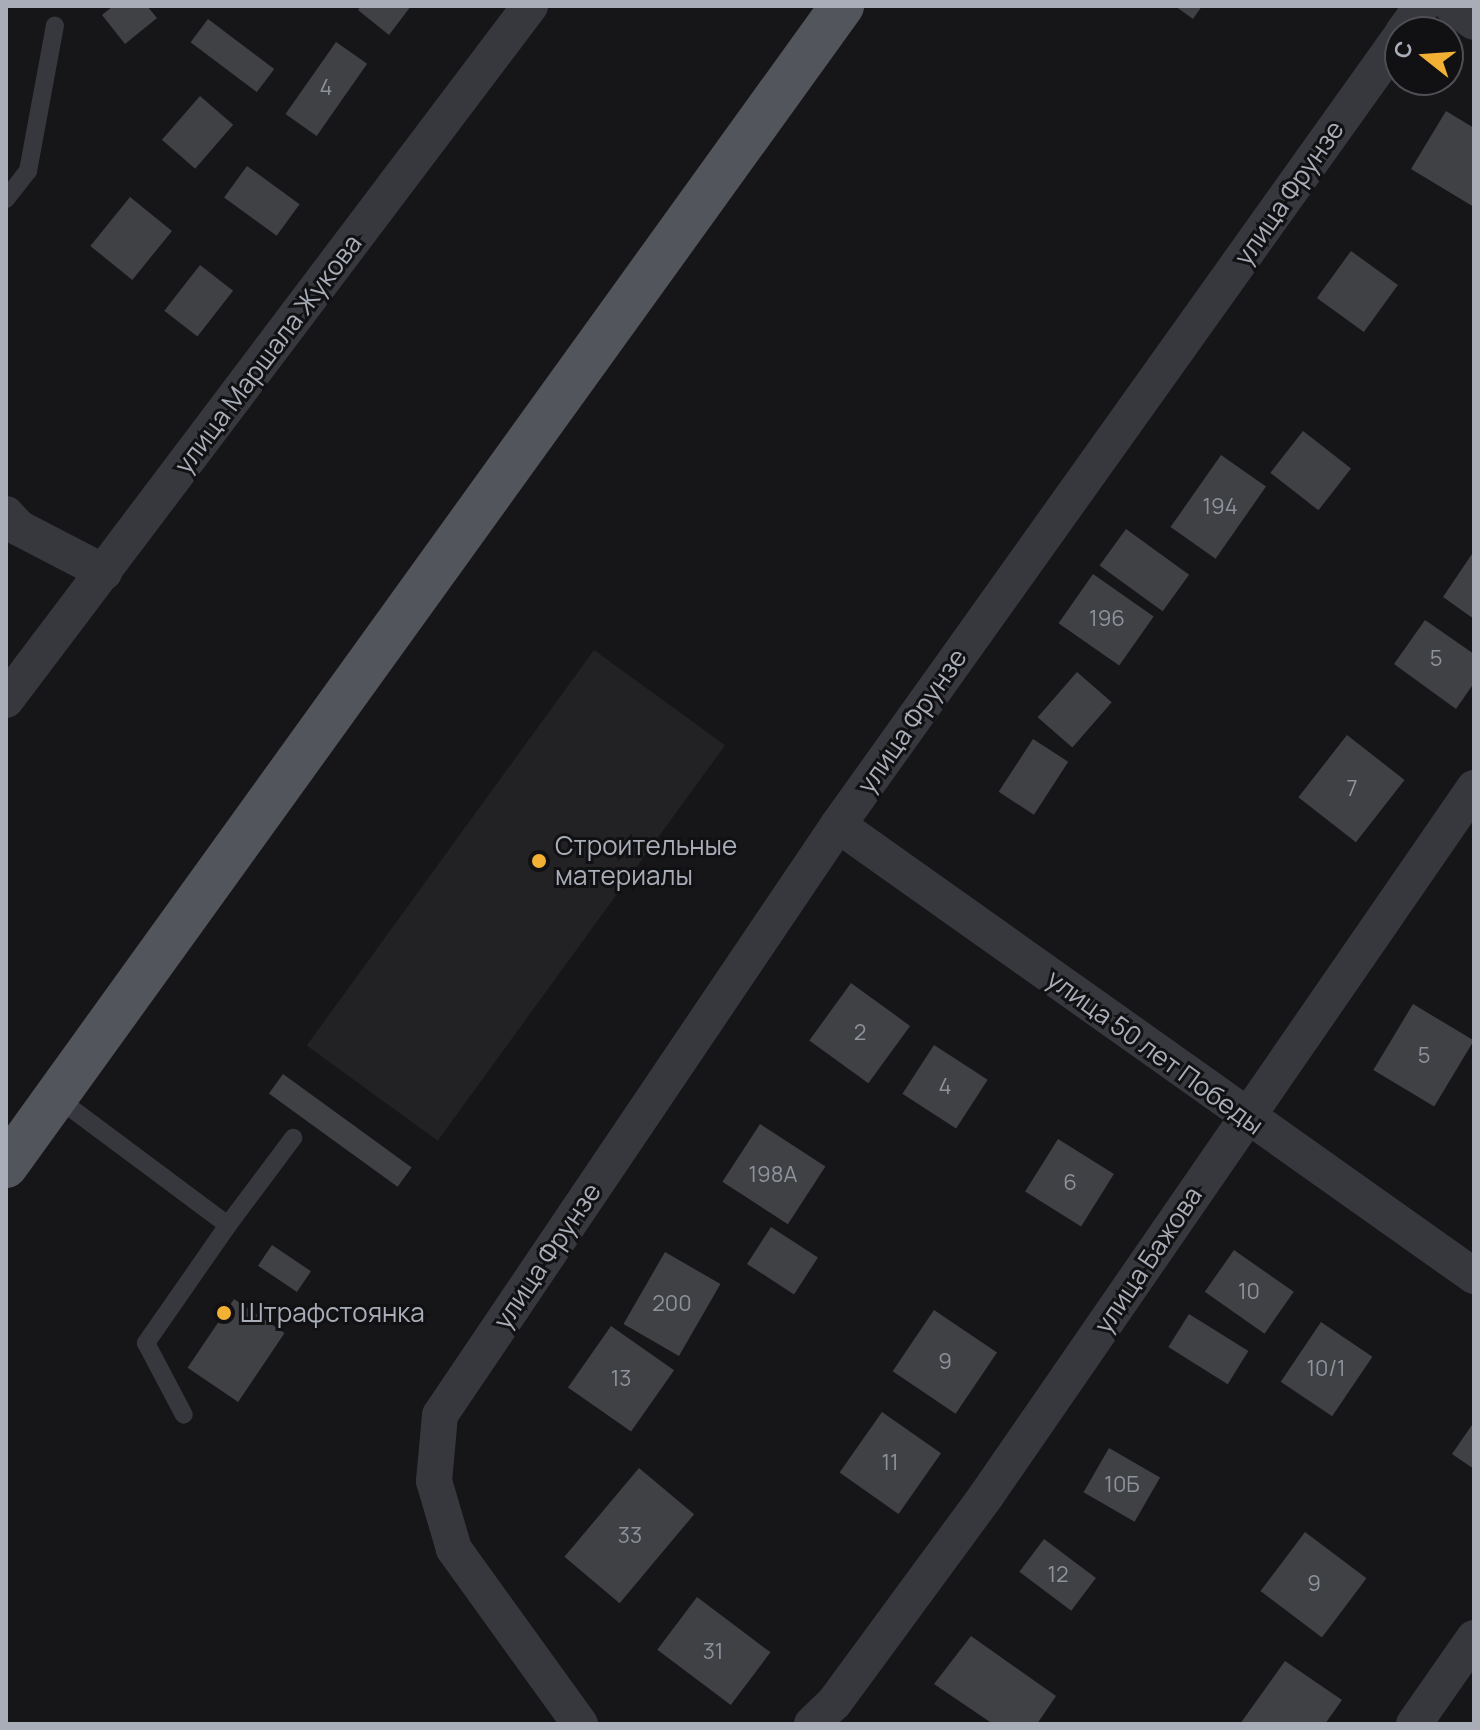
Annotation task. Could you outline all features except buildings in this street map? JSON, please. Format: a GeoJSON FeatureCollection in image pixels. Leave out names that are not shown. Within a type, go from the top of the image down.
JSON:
{"type":"FeatureCollection","features":[{"type":"Feature","properties":{"kind":"main road"},"geometry":{"type":"LineString","coordinates":[[6,1166],[842,6]]}},
{"type":"Feature","properties":{"kind":"street","name":"улица Маршала Жукова"},"geometry":{"type":"LineString","coordinates":[[6,700],[530,6]]}},
{"type":"Feature","properties":{"kind":"street"},"geometry":{"type":"LineString","coordinates":[[1452,6],[1474,22]]}},
{"type":"Feature","properties":{"kind":"street","name":"улица Фрунзе"},"geometry":{"type":"LineString","coordinates":[[580,1724],[454,1549],[434,1481],[440,1415],[838,825],[1384,59]]}},
{"type":"Feature","properties":{"kind":"street"},"geometry":{"type":"LineString","coordinates":[[6,514],[19,528],[104,572]]}},
{"type":"Feature","properties":{"kind":"street","name":"улица Бажова"},"geometry":{"type":"LineString","coordinates":[[812,1724],[834,1703],[986,1496],[1474,788]]}},
{"type":"Feature","properties":{"kind":"street","name":"улица 50 лет Победы"},"geometry":{"type":"LineString","coordinates":[[838,825],[1245,1118],[1474,1276]]}},
{"type":"Feature","properties":{"kind":"street"},"geometry":{"type":"LineString","coordinates":[[1414,1724],[1474,1638]]}},
{"type":"Feature","properties":{"kind":"lane"},"geometry":{"type":"LineString","coordinates":[[6,199],[28,171],[55,25]]}},
{"type":"Feature","properties":{"kind":"lane"},"geometry":{"type":"LineString","coordinates":[[56,1097],[228,1225]]}},
{"type":"Feature","properties":{"kind":"lane"},"geometry":{"type":"LineString","coordinates":[[184,1415],[146,1343],[293,1138]]}},
{"type":"Feature","properties":{"kind":"shaded area","name":"Строительные материалы"},"geometry":{"type":"Polygon","coordinates":[[[594,650],[725,745],[438,1141],[307,1046],[594,650]]]}},
{"type":"Feature","properties":{"kind":"place","name":"Строительные материалы"},"geometry":{"type":"Point","coordinates":[539,861]}},
{"type":"Feature","properties":{"kind":"place","name":"Штрафстоянка"},"geometry":{"type":"Point","coordinates":[224,1313]}}]}
